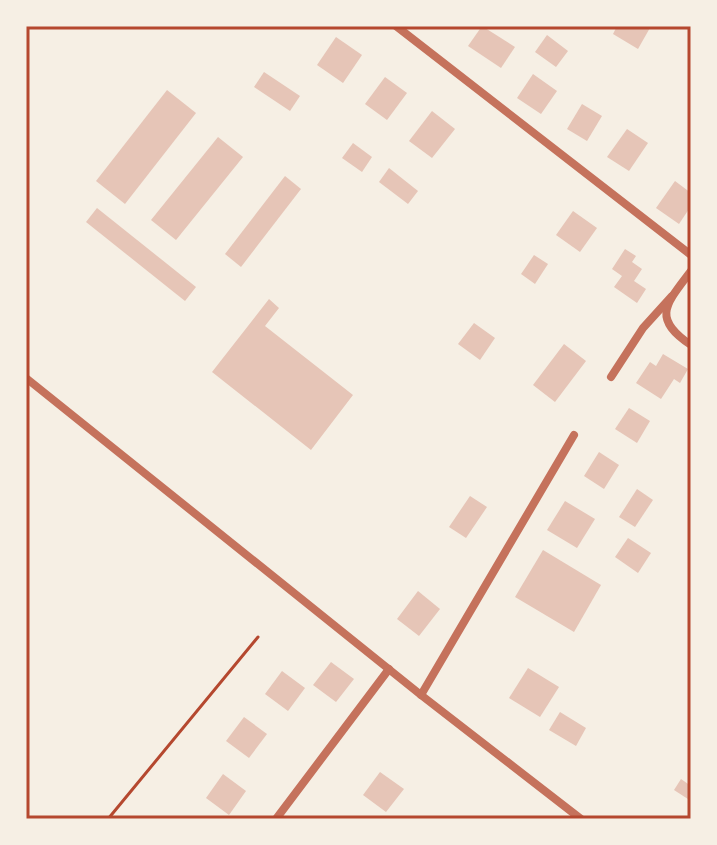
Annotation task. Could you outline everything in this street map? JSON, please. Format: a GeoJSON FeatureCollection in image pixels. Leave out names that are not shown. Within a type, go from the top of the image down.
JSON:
{"type":"FeatureCollection","features":[{"type":"Feature","properties":{"kind":"street"},"geometry":{"type":"LineString","coordinates":[[396,26],[691,255]]}},
{"type":"Feature","properties":{"kind":"street"},"geometry":{"type":"LineString","coordinates":[[611,377],[643,328],[691,271]]}},
{"type":"Feature","properties":{"kind":"street"},"geometry":{"type":"LineString","coordinates":[[672,296],[665,316],[671,332],[691,345]]}},
{"type":"Feature","properties":{"kind":"street"},"geometry":{"type":"LineString","coordinates":[[26,378],[421,695],[581,819]]}},
{"type":"Feature","properties":{"kind":"street"},"geometry":{"type":"LineString","coordinates":[[421,695],[574,435]]}},
{"type":"Feature","properties":{"kind":"street"},"geometry":{"type":"LineString","coordinates":[[276,819],[389,669]]}},
{"type":"Feature","properties":{"kind":"path"},"geometry":{"type":"LineString","coordinates":[[108,819],[258,637]]}},
{"type":"Feature","properties":{"kind":"building"},"geometry":{"type":"Polygon","coordinates":[[[482,26],[515,47],[501,68],[468,46],[482,26]]]}},
{"type":"Feature","properties":{"kind":"building"},"geometry":{"type":"Polygon","coordinates":[[[617,26],[651,26],[638,49],[613,34],[617,26]]]}},
{"type":"Feature","properties":{"kind":"building"},"geometry":{"type":"Polygon","coordinates":[[[547,35],[568,51],[556,67],[535,52],[547,35]]]}},
{"type":"Feature","properties":{"kind":"building"},"geometry":{"type":"Polygon","coordinates":[[[336,37],[362,55],[343,83],[317,65],[336,37]]]}},
{"type":"Feature","properties":{"kind":"building"},"geometry":{"type":"Polygon","coordinates":[[[264,72],[300,96],[290,111],[254,87],[264,72]]]}},
{"type":"Feature","properties":{"kind":"building"},"geometry":{"type":"Polygon","coordinates":[[[533,74],[557,91],[541,114],[517,98],[533,74]]]}},
{"type":"Feature","properties":{"kind":"building"},"geometry":{"type":"Polygon","coordinates":[[[385,77],[407,93],[387,120],[365,104],[385,77]]]}},
{"type":"Feature","properties":{"kind":"building"},"geometry":{"type":"Polygon","coordinates":[[[167,90],[196,113],[125,204],[96,181],[167,90]]]}},
{"type":"Feature","properties":{"kind":"building"},"geometry":{"type":"Polygon","coordinates":[[[582,104],[602,116],[587,141],[567,129],[582,104]]]}},
{"type":"Feature","properties":{"kind":"building"},"geometry":{"type":"Polygon","coordinates":[[[432,111],[455,129],[432,158],[409,141],[432,111]]]}},
{"type":"Feature","properties":{"kind":"building"},"geometry":{"type":"Polygon","coordinates":[[[627,129],[648,143],[629,171],[607,157],[627,129]]]}},
{"type":"Feature","properties":{"kind":"building"},"geometry":{"type":"Polygon","coordinates":[[[218,137],[243,157],[176,240],[151,220],[218,137]]]}},
{"type":"Feature","properties":{"kind":"building"},"geometry":{"type":"Polygon","coordinates":[[[353,143],[372,157],[362,172],[342,158],[353,143]]]}},
{"type":"Feature","properties":{"kind":"building"},"geometry":{"type":"Polygon","coordinates":[[[389,168],[418,191],[408,204],[379,182],[389,168]]]}},
{"type":"Feature","properties":{"kind":"building"},"geometry":{"type":"Polygon","coordinates":[[[285,176],[301,189],[241,267],[225,254],[285,176]]]}},
{"type":"Feature","properties":{"kind":"building"},"geometry":{"type":"Polygon","coordinates":[[[675,181],[691,193],[691,206],[679,224],[656,208],[675,181]]]}},
{"type":"Feature","properties":{"kind":"building"},"geometry":{"type":"Polygon","coordinates":[[[97,208],[196,287],[185,301],[86,222],[97,208]]]}},
{"type":"Feature","properties":{"kind":"building"},"geometry":{"type":"Polygon","coordinates":[[[573,211],[597,228],[580,252],[556,235],[573,211]]]}},
{"type":"Feature","properties":{"kind":"building"},"geometry":{"type":"Polygon","coordinates":[[[625,249],[636,256],[632,262],[642,269],[634,281],[646,289],[637,303],[614,287],[622,276],[612,269],[625,249]]]}},
{"type":"Feature","properties":{"kind":"building"},"geometry":{"type":"Polygon","coordinates":[[[534,255],[548,264],[535,284],[521,274],[534,255]]]}},
{"type":"Feature","properties":{"kind":"building"},"geometry":{"type":"Polygon","coordinates":[[[269,299],[279,308],[265,326],[353,395],[311,450],[212,372],[269,299]]]}},
{"type":"Feature","properties":{"kind":"building"},"geometry":{"type":"Polygon","coordinates":[[[474,323],[495,338],[480,360],[458,344],[474,323]]]}},
{"type":"Feature","properties":{"kind":"building"},"geometry":{"type":"Polygon","coordinates":[[[564,344],[586,361],[555,402],[533,385],[564,344]]]}},
{"type":"Feature","properties":{"kind":"building"},"geometry":{"type":"Polygon","coordinates":[[[663,354],[688,369],[680,383],[674,379],[661,399],[636,383],[650,362],[656,366],[663,354]]]}},
{"type":"Feature","properties":{"kind":"building"},"geometry":{"type":"Polygon","coordinates":[[[629,408],[650,421],[637,443],[615,429],[629,408]]]}},
{"type":"Feature","properties":{"kind":"building"},"geometry":{"type":"Polygon","coordinates":[[[599,452],[619,465],[604,489],[584,476],[599,452]]]}},
{"type":"Feature","properties":{"kind":"building"},"geometry":{"type":"Polygon","coordinates":[[[637,489],[653,500],[635,527],[619,517],[637,489]]]}},
{"type":"Feature","properties":{"kind":"building"},"geometry":{"type":"Polygon","coordinates":[[[470,496],[487,507],[466,538],[449,527],[470,496]]]}},
{"type":"Feature","properties":{"kind":"building"},"geometry":{"type":"Polygon","coordinates":[[[565,501],[595,519],[577,548],[547,530],[565,501]]]}},
{"type":"Feature","properties":{"kind":"building"},"geometry":{"type":"Polygon","coordinates":[[[628,538],[651,553],[638,573],[615,557],[628,538]]]}},
{"type":"Feature","properties":{"kind":"building"},"geometry":{"type":"Polygon","coordinates":[[[543,550],[601,585],[574,632],[515,597],[543,550]]]}},
{"type":"Feature","properties":{"kind":"building"},"geometry":{"type":"Polygon","coordinates":[[[418,591],[440,609],[419,636],[397,619],[418,591]]]}},
{"type":"Feature","properties":{"kind":"building"},"geometry":{"type":"Polygon","coordinates":[[[331,662],[354,679],[336,702],[313,685],[331,662]]]}},
{"type":"Feature","properties":{"kind":"building"},"geometry":{"type":"Polygon","coordinates":[[[528,668],[559,687],[540,717],[509,698],[528,668]]]}},
{"type":"Feature","properties":{"kind":"building"},"geometry":{"type":"Polygon","coordinates":[[[282,671],[305,688],[288,711],[265,694],[282,671]]]}},
{"type":"Feature","properties":{"kind":"building"},"geometry":{"type":"Polygon","coordinates":[[[560,712],[586,728],[576,746],[549,730],[560,712]]]}},
{"type":"Feature","properties":{"kind":"building"},"geometry":{"type":"Polygon","coordinates":[[[244,717],[267,734],[249,758],[226,741],[244,717]]]}},
{"type":"Feature","properties":{"kind":"building"},"geometry":{"type":"Polygon","coordinates":[[[380,772],[404,789],[386,812],[363,795],[380,772]]]}},
{"type":"Feature","properties":{"kind":"building"},"geometry":{"type":"Polygon","coordinates":[[[223,774],[246,791],[229,815],[206,798],[223,774]]]}},
{"type":"Feature","properties":{"kind":"building"},"geometry":{"type":"Polygon","coordinates":[[[681,779],[691,786],[691,801],[674,790],[681,779]]]}}]}
